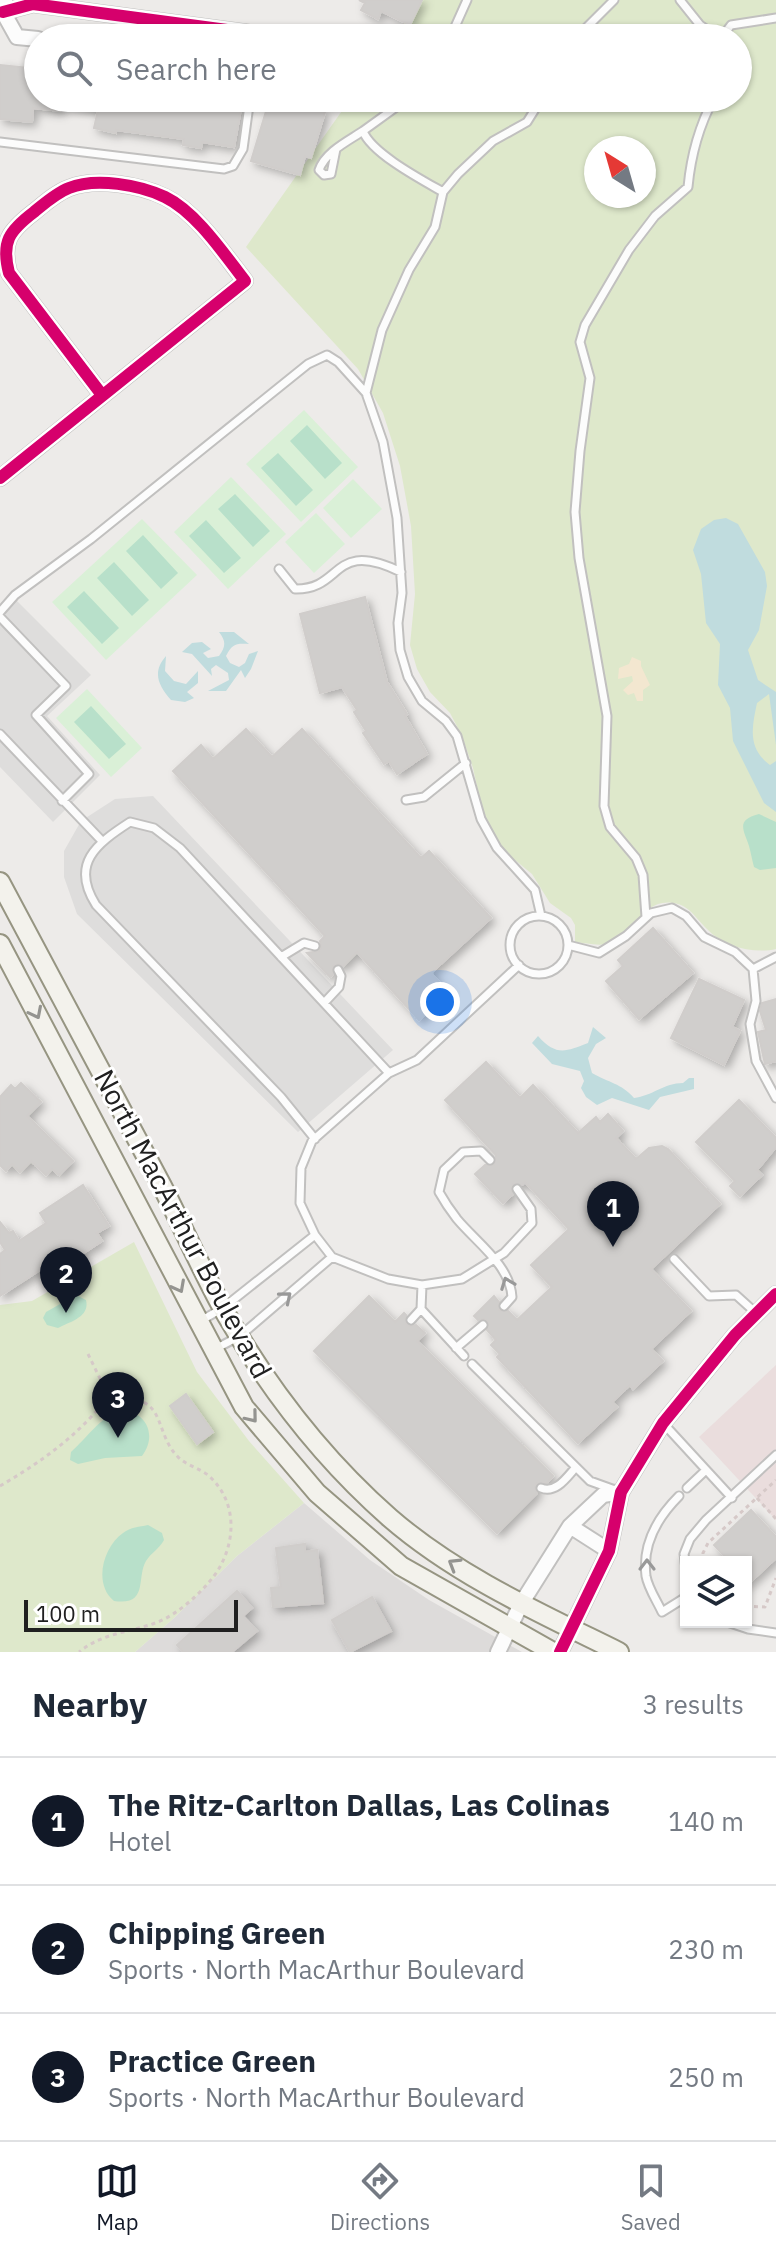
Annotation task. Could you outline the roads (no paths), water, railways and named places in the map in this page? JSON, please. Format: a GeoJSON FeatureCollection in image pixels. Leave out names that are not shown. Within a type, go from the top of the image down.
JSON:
{"type":"FeatureCollection","features":[{"type":"Feature","properties":{"kind":"main road","name":"North MacArthur Boulevard"},"geometry":{"type":"LineString","coordinates":[[1,887],[178,1217],[223,1308],[277,1395],[339,1470],[391,1519],[445,1559],[521,1604],[619,1652]]}},
{"type":"Feature","properties":{"kind":"main road","name":"North MacArthur Boulevard"},"geometry":{"type":"LineString","coordinates":[[0,944],[244,1407],[317,1493],[401,1566],[553,1652]]}},
{"type":"Feature","properties":{"kind":"street"},"geometry":{"type":"LineString","coordinates":[[24,38],[17,37],[4,6],[33,4],[147,24]]}},
{"type":"Feature","properties":{"kind":"street"},"geometry":{"type":"LineString","coordinates":[[0,478],[245,281],[180,206],[149,191],[95,183],[72,186],[54,196],[10,234],[3,251],[9,273],[102,395]]}},
{"type":"Feature","properties":{"kind":"street"},"geometry":{"type":"LineString","coordinates":[[560,1652],[609,1551],[621,1492],[663,1423],[735,1335],[776,1294]]}},
{"type":"Feature","properties":{"kind":"street"},"geometry":{"type":"LineString","coordinates":[[498,1652],[521,1604],[570,1526],[603,1495],[621,1492]]}},
{"type":"Feature","properties":{"kind":"street"},"geometry":{"type":"LineString","coordinates":[[570,1526],[609,1551]]}},
{"type":"Feature","properties":{"kind":"lane"},"geometry":{"type":"LineString","coordinates":[[456,24],[467,0]]}},
{"type":"Feature","properties":{"kind":"lane"},"geometry":{"type":"LineString","coordinates":[[590,24],[614,0]]}},
{"type":"Feature","properties":{"kind":"lane"},"geometry":{"type":"LineString","coordinates":[[680,0],[699,24]]}},
{"type":"Feature","properties":{"kind":"lane"},"geometry":{"type":"LineString","coordinates":[[737,24],[776,18]]}},
{"type":"Feature","properties":{"kind":"lane"},"geometry":{"type":"LineString","coordinates":[[0,142],[224,169],[233,166],[243,149],[248,112]]}},
{"type":"Feature","properties":{"kind":"lane"},"geometry":{"type":"LineString","coordinates":[[336,149],[389,112]]}},
{"type":"Feature","properties":{"kind":"lane"},"geometry":{"type":"LineString","coordinates":[[366,393],[382,330],[409,270],[435,227],[443,192],[493,141],[527,122],[533,112]]}},
{"type":"Feature","properties":{"kind":"lane"},"geometry":{"type":"LineString","coordinates":[[646,917],[643,875],[636,858],[610,827],[604,806],[607,716],[579,558],[575,512],[590,378],[580,342],[585,325],[629,250],[655,216],[688,187],[690,164],[706,112]]}},
{"type":"Feature","properties":{"kind":"lane"},"geometry":{"type":"LineString","coordinates":[[363,131],[366,139],[385,155],[443,192]]}},
{"type":"Feature","properties":{"kind":"lane"},"geometry":{"type":"LineString","coordinates":[[62,801],[89,774],[36,715],[66,686],[0,614],[15,595],[91,539],[308,364],[327,355],[338,362],[366,393],[383,442],[397,518],[401,572],[400,650],[408,677],[422,701],[446,721],[457,736],[481,819],[497,848],[535,890],[541,916]]}},
{"type":"Feature","properties":{"kind":"lane"},"geometry":{"type":"LineString","coordinates":[[279,569],[295,589],[318,586],[341,565],[355,561],[384,564],[401,572]]}},
{"type":"Feature","properties":{"kind":"lane"},"geometry":{"type":"LineString","coordinates":[[0,734],[102,841]]}},
{"type":"Feature","properties":{"kind":"lane"},"geometry":{"type":"LineString","coordinates":[[406,800],[424,797],[466,763]]}},
{"type":"Feature","properties":{"kind":"lane"},"geometry":{"type":"LineString","coordinates":[[315,1139],[281,1097],[96,905],[86,890],[86,864],[102,841],[130,822],[154,828],[180,848],[389,1073]]}},
{"type":"Feature","properties":{"kind":"lane"},"geometry":{"type":"LineString","coordinates":[[568,945],[599,953],[626,936],[651,913],[672,908],[686,916],[704,937],[735,952],[753,969],[756,1001],[750,1024],[756,1061],[776,1098]]}},
{"type":"Feature","properties":{"kind":"lane"},"geometry":{"type":"LineString","coordinates":[[541,916],[563,928],[568,945],[561,963],[554,969],[536,973],[519,965],[510,950],[512,933],[524,920],[541,916]]}},
{"type":"Feature","properties":{"kind":"lane"},"geometry":{"type":"LineString","coordinates":[[281,957],[304,943],[315,946]]}},
{"type":"Feature","properties":{"kind":"lane"},"geometry":{"type":"LineString","coordinates":[[753,969],[776,957]]}},
{"type":"Feature","properties":{"kind":"lane"},"geometry":{"type":"LineString","coordinates":[[517,1189],[531,1209],[532,1223],[504,1253],[462,1279],[422,1285],[388,1279],[332,1257],[315,1235],[300,1203],[301,1168],[315,1139],[389,1073],[417,1060],[519,965]]}},
{"type":"Feature","properties":{"kind":"lane"},"geometry":{"type":"LineString","coordinates":[[324,1003],[339,987],[341,976],[338,970]]}},
{"type":"Feature","properties":{"kind":"lane"},"geometry":{"type":"LineString","coordinates":[[490,1160],[481,1151],[463,1152],[444,1170],[439,1192],[455,1217],[495,1259],[511,1286],[512,1297],[504,1306]]}},
{"type":"Feature","properties":{"kind":"lane"},"geometry":{"type":"LineString","coordinates":[[198,1322],[223,1308],[315,1235]]}},
{"type":"Feature","properties":{"kind":"lane"},"geometry":{"type":"LineString","coordinates":[[213,1350],[240,1336],[332,1257]]}},
{"type":"Feature","properties":{"kind":"lane"},"geometry":{"type":"LineString","coordinates":[[674,1259],[709,1296],[736,1295],[757,1314]]}},
{"type":"Feature","properties":{"kind":"lane"},"geometry":{"type":"LineString","coordinates":[[411,1320],[421,1309],[422,1285]]}},
{"type":"Feature","properties":{"kind":"lane"},"geometry":{"type":"LineString","coordinates":[[421,1309],[464,1356]]}},
{"type":"Feature","properties":{"kind":"lane"},"geometry":{"type":"LineString","coordinates":[[456,1348],[483,1325]]}},
{"type":"Feature","properties":{"kind":"lane"},"geometry":{"type":"LineString","coordinates":[[472,1364],[590,1481],[621,1492]]}},
{"type":"Feature","properties":{"kind":"lane"},"geometry":{"type":"LineString","coordinates":[[663,1423],[732,1498]]}},
{"type":"Feature","properties":{"kind":"lane"},"geometry":{"type":"LineString","coordinates":[[684,1556],[690,1539],[706,1520],[776,1455]]}},
{"type":"Feature","properties":{"kind":"lane"},"geometry":{"type":"LineString","coordinates":[[541,1488],[546,1491],[554,1489],[576,1467]]}},
{"type":"Feature","properties":{"kind":"lane"},"geometry":{"type":"LineString","coordinates":[[687,1488],[706,1470]]}},
{"type":"Feature","properties":{"kind":"lane"},"geometry":{"type":"LineString","coordinates":[[679,1496],[657,1521],[647,1548],[646,1578],[662,1612],[680,1601]]}},
{"type":"Feature","properties":{"kind":"lane"},"geometry":{"type":"LineString","coordinates":[[745,1628],[776,1633]]}},
{"type":"Feature","properties":{"kind":"water"},"geometry":{"type":"Polygon","coordinates":[[[726,518],[738,524],[765,572],[767,586],[759,630],[748,650],[758,680],[776,692],[776,745],[769,694],[757,703],[753,737],[763,758],[770,765],[776,761],[776,812],[764,803],[733,741],[730,708],[718,685],[720,644],[706,623],[701,574],[693,550],[701,529],[714,520],[726,518]]]}},
{"type":"Feature","properties":{"kind":"water"},"geometry":{"type":"Polygon","coordinates":[[[219,632],[234,632],[249,644],[232,647],[226,656],[230,663],[239,667],[249,654],[258,651],[245,678],[241,670],[226,691],[208,691],[229,680],[228,673],[216,665],[211,669],[212,676],[192,654],[182,652],[192,643],[202,642],[211,649],[203,653],[208,658],[219,656],[224,644],[219,632]]]}},
{"type":"Feature","properties":{"kind":"water"},"geometry":{"type":"Polygon","coordinates":[[[166,656],[165,671],[174,681],[186,684],[198,671],[198,683],[187,692],[194,698],[185,702],[171,700],[163,689],[158,673],[166,656]]]}},
{"type":"Feature","properties":{"kind":"water"},"geometry":{"type":"Polygon","coordinates":[[[593,1027],[606,1038],[596,1044],[588,1058],[592,1073],[619,1086],[634,1098],[683,1083],[689,1078],[694,1078],[694,1089],[660,1097],[649,1110],[612,1098],[597,1105],[586,1097],[581,1088],[584,1081],[580,1071],[552,1064],[532,1043],[538,1036],[550,1047],[573,1049],[588,1043],[593,1027]]]}},
{"type":"Feature","properties":{"kind":"place","name":"The Ritz-Carlton Dallas, Las Colinas"},"geometry":{"type":"Point","coordinates":[613,1247]}},
{"type":"Feature","properties":{"kind":"place","name":"Chipping Green"},"geometry":{"type":"Point","coordinates":[66,1313]}},
{"type":"Feature","properties":{"kind":"place","name":"Practice Green"},"geometry":{"type":"Point","coordinates":[118,1438]}}]}
